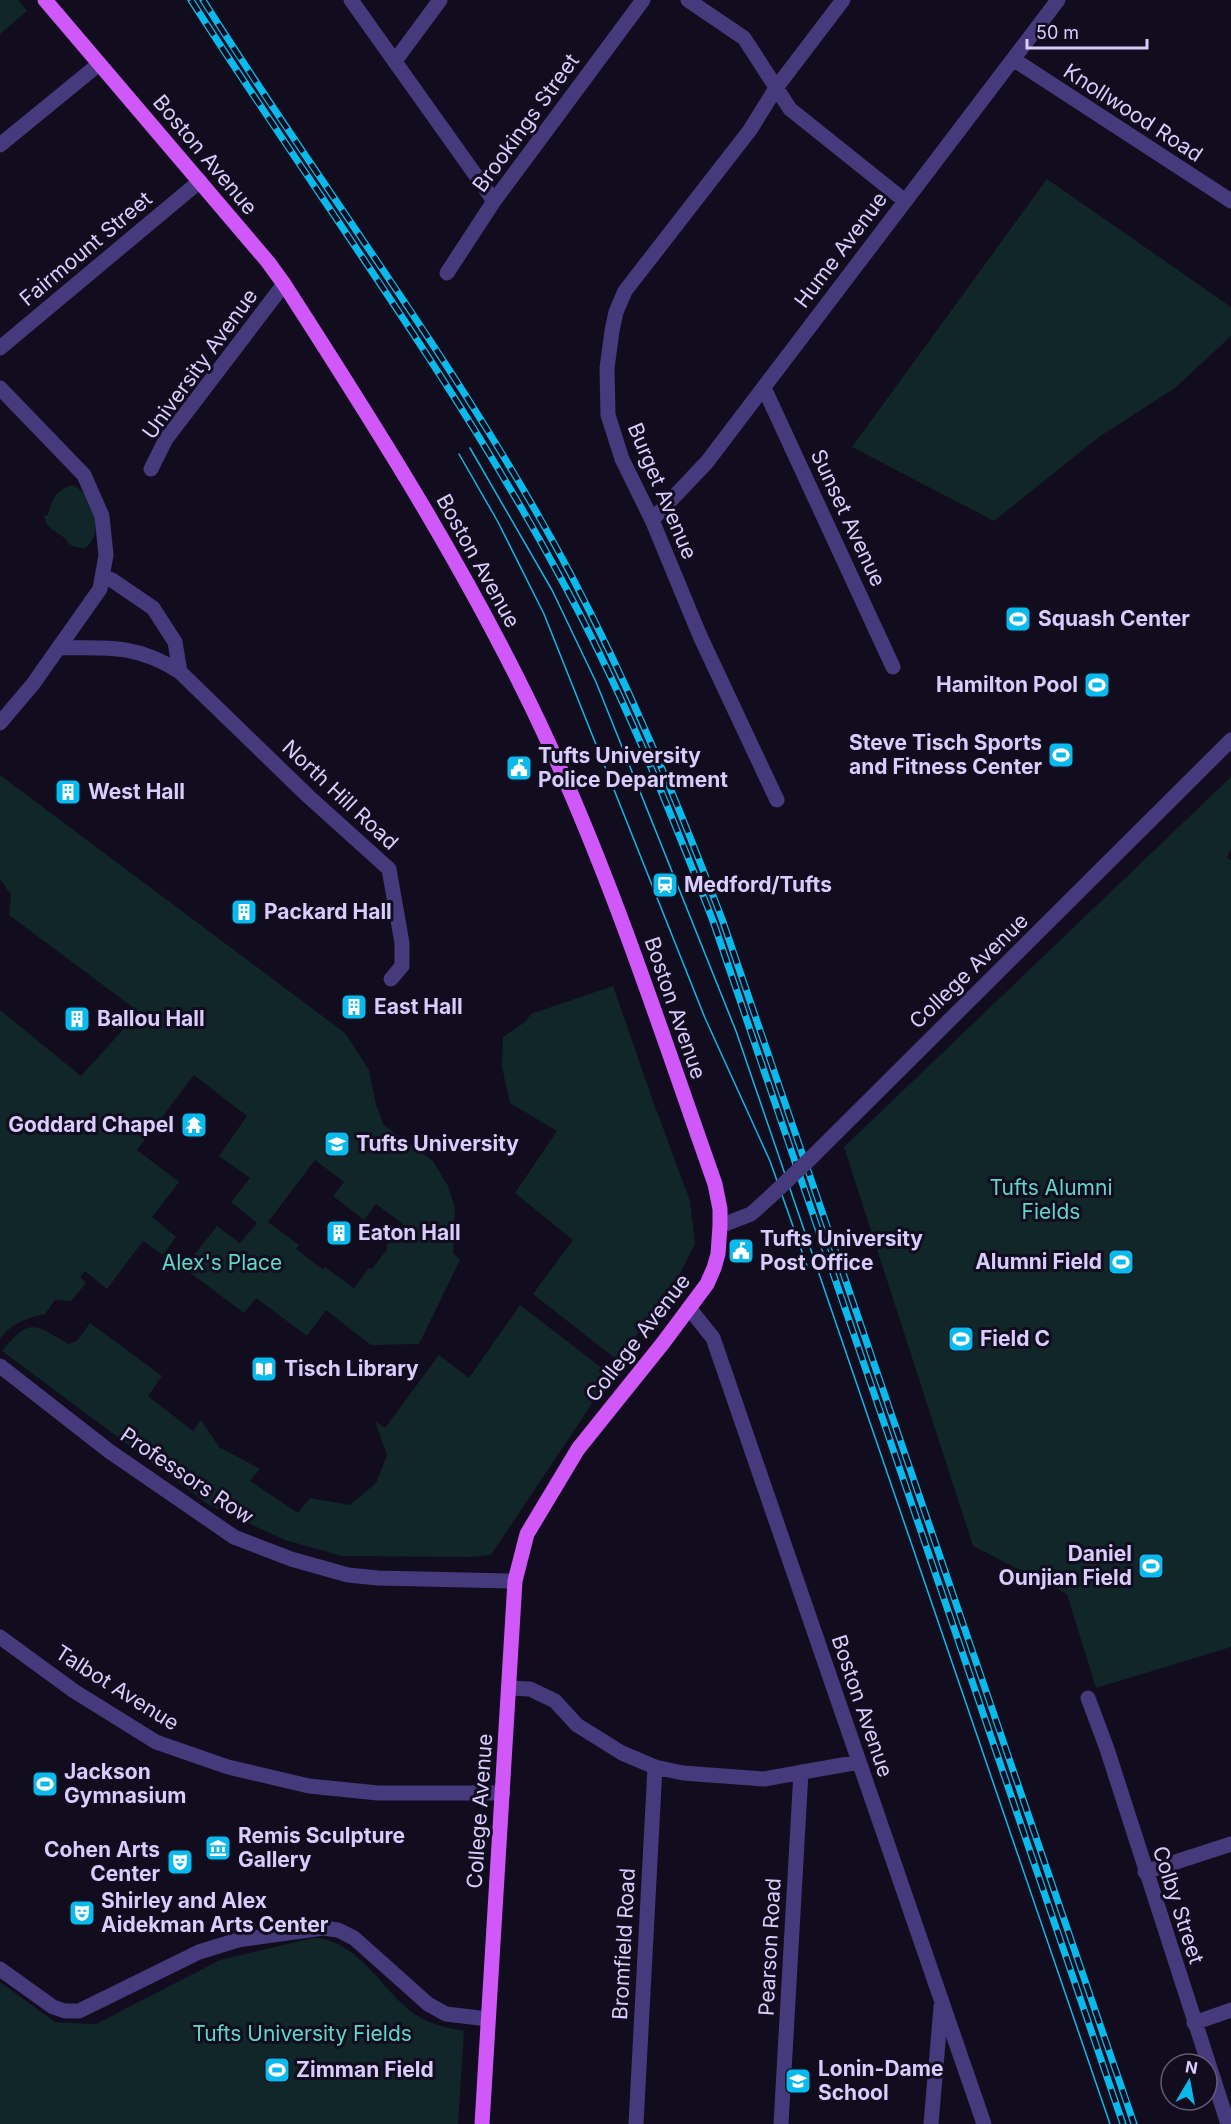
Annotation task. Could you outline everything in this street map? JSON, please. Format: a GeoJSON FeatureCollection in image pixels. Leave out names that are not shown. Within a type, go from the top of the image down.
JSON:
{"type":"FeatureCollection","features":[{"type":"Feature","properties":{"kind":"main road","name":"Boston Avenue"},"geometry":{"type":"LineString","coordinates":[[45,0],[268,262],[397,461],[436,527],[550,745],[590,836],[715,1184],[720,1209],[720,1226]]}},
{"type":"Feature","properties":{"kind":"main road","name":"College Avenue"},"geometry":{"type":"LineString","coordinates":[[482,2124],[515,1581],[526,1534],[578,1449],[703,1290],[714,1268],[720,1226]]}},
{"type":"Feature","properties":{"kind":"street"},"geometry":{"type":"LineString","coordinates":[[351,0],[494,201]]}},
{"type":"Feature","properties":{"kind":"street"},"geometry":{"type":"LineString","coordinates":[[395,61],[440,0]]}},
{"type":"Feature","properties":{"kind":"street","name":"Brookings Street"},"geometry":{"type":"LineString","coordinates":[[447,273],[494,201],[643,0]]}},
{"type":"Feature","properties":{"kind":"street"},"geometry":{"type":"LineString","coordinates":[[688,0],[744,38],[790,109],[904,201]]}},
{"type":"Feature","properties":{"kind":"street","name":"Burget Avenue"},"geometry":{"type":"LineString","coordinates":[[777,800],[700,636],[652,520],[622,459],[608,415],[607,368],[616,312],[625,291],[750,130],[776,88],[843,0]]}},
{"type":"Feature","properties":{"kind":"street","name":"Hume Avenue"},"geometry":{"type":"LineString","coordinates":[[652,520],[707,462],[1058,0]]}},
{"type":"Feature","properties":{"kind":"street","name":"Knollwood Road"},"geometry":{"type":"LineString","coordinates":[[1013,59],[1231,201]]}},
{"type":"Feature","properties":{"kind":"street"},"geometry":{"type":"LineString","coordinates":[[0,145],[99,64]]}},
{"type":"Feature","properties":{"kind":"street","name":"Fairmount Street"},"geometry":{"type":"LineString","coordinates":[[0,348],[200,181]]}},
{"type":"Feature","properties":{"kind":"street","name":"University Avenue"},"geometry":{"type":"LineString","coordinates":[[151,469],[166,439],[284,284]]}},
{"type":"Feature","properties":{"kind":"street"},"geometry":{"type":"LineString","coordinates":[[0,388],[84,475],[102,516],[106,555],[100,589],[60,648],[0,723]]}},
{"type":"Feature","properties":{"kind":"street","name":"Sunset Avenue"},"geometry":{"type":"LineString","coordinates":[[764,388],[893,667]]}},
{"type":"Feature","properties":{"kind":"street"},"geometry":{"type":"LineString","coordinates":[[103,576],[153,608],[175,642],[180,672]]}},
{"type":"Feature","properties":{"kind":"street","name":"North Hill Road"},"geometry":{"type":"LineString","coordinates":[[60,648],[116,647],[141,652],[162,660],[180,672],[314,801],[389,869],[402,943],[402,966],[392,979]]}},
{"type":"Feature","properties":{"kind":"street","name":"College Avenue"},"geometry":{"type":"LineString","coordinates":[[720,1226],[751,1214],[771,1196],[1231,740]]}},
{"type":"Feature","properties":{"kind":"street","name":"Boston Avenue"},"geometry":{"type":"LineString","coordinates":[[689,1308],[713,1338],[984,2124]]}},
{"type":"Feature","properties":{"kind":"street","name":"Professors Row"},"geometry":{"type":"LineString","coordinates":[[0,1366],[109,1451],[234,1537],[291,1559],[348,1575],[378,1578],[515,1581]]}},
{"type":"Feature","properties":{"kind":"street","name":"Talbot Avenue"},"geometry":{"type":"LineString","coordinates":[[0,1637],[74,1691],[156,1742],[228,1767],[309,1786],[378,1793],[503,1793]]}},
{"type":"Feature","properties":{"kind":"street"},"geometry":{"type":"LineString","coordinates":[[509,1688],[530,1689],[555,1701],[577,1725],[622,1753],[655,1767],[683,1773],[764,1779],[859,1762]]}},
{"type":"Feature","properties":{"kind":"street","name":"Colby Street"},"geometry":{"type":"LineString","coordinates":[[1088,1698],[1107,1749],[1228,2124]]}},
{"type":"Feature","properties":{"kind":"street","name":"Bromfield Road"},"geometry":{"type":"LineString","coordinates":[[636,2124],[655,1767]]}},
{"type":"Feature","properties":{"kind":"street","name":"Pearson Road"},"geometry":{"type":"LineString","coordinates":[[781,2124],[801,1772]]}},
{"type":"Feature","properties":{"kind":"street"},"geometry":{"type":"LineString","coordinates":[[1145,1872],[1231,1844]]}},
{"type":"Feature","properties":{"kind":"street"},"geometry":{"type":"LineString","coordinates":[[0,1969],[53,2007],[65,2011],[79,2011],[199,1952],[238,1940],[323,1928],[338,1930],[354,1938],[428,2004],[446,2014],[488,2019]]}},
{"type":"Feature","properties":{"kind":"street"},"geometry":{"type":"LineString","coordinates":[[931,2124],[942,2001]]}},
{"type":"Feature","properties":{"kind":"street"},"geometry":{"type":"LineString","coordinates":[[1194,2023],[1231,2010]]}},
{"type":"Feature","properties":{"kind":"green space"},"geometry":{"type":"Polygon","coordinates":[[[0,0],[18,0],[27,11],[0,34],[0,0]]]}},
{"type":"Feature","properties":{"kind":"green space"},"geometry":{"type":"Polygon","coordinates":[[[1047,179],[1231,307],[1231,336],[1175,388],[1099,437],[994,521],[852,447],[1047,179]]]}},
{"type":"Feature","properties":{"kind":"green space"},"geometry":{"type":"Polygon","coordinates":[[[72,485],[86,496],[94,514],[95,533],[85,548],[71,545],[46,523],[44,516],[48,515],[58,492],[72,485]]]}},
{"type":"Feature","properties":{"kind":"green space","name":"Alex's Place"},"geometry":{"type":"Polygon","coordinates":[[[0,775],[345,1033],[369,1070],[376,1105],[384,1125],[433,1161],[448,1186],[455,1208],[453,1253],[460,1260],[419,1344],[371,1345],[326,1310],[307,1336],[256,1298],[244,1313],[184,1268],[217,1226],[240,1243],[257,1223],[231,1202],[250,1178],[219,1156],[247,1116],[194,1075],[137,1150],[179,1182],[152,1217],[176,1237],[163,1255],[143,1241],[107,1289],[85,1271],[80,1277],[86,1283],[71,1301],[55,1300],[45,1314],[20,1322],[0,1339],[0,1010],[81,1076],[139,1012],[9,915],[11,895],[0,879],[0,775]],[[315,1160],[268,1222],[299,1245],[296,1249],[322,1269],[325,1267],[354,1288],[369,1268],[372,1269],[403,1224],[376,1204],[364,1220],[333,1196],[344,1182],[315,1160]]]}},
{"type":"Feature","properties":{"kind":"green space","name":"Tufts Alumni Fields"},"geometry":{"type":"Polygon","coordinates":[[[1231,777],[1231,848],[1227,858],[1231,860],[1231,1647],[1096,1688],[1067,1594],[973,1546],[844,1147],[1231,777]]]}},
{"type":"Feature","properties":{"kind":"green space"},"geometry":{"type":"Polygon","coordinates":[[[613,986],[690,1201],[695,1244],[673,1288],[617,1360],[533,1294],[573,1240],[515,1193],[557,1131],[510,1103],[502,1067],[503,1037],[525,1022],[531,1014],[613,986]]]}},
{"type":"Feature","properties":{"kind":"green space"},"geometry":{"type":"Polygon","coordinates":[[[520,1305],[611,1375],[491,1555],[471,1557],[342,1556],[285,1540],[209,1505],[2,1351],[19,1333],[32,1327],[39,1328],[68,1344],[77,1341],[90,1323],[162,1376],[148,1396],[193,1431],[201,1420],[219,1447],[260,1469],[250,1481],[298,1513],[310,1498],[350,1505],[376,1483],[387,1455],[375,1421],[385,1428],[439,1355],[469,1378],[520,1305]]]}},
{"type":"Feature","properties":{"kind":"green space","name":"Tufts University Fields"},"geometry":{"type":"Polygon","coordinates":[[[313,1938],[328,1940],[354,1955],[415,2015],[435,2024],[464,2031],[458,2124],[0,2124],[0,1982],[55,2022],[96,2024],[220,1960],[313,1938]]]}},
{"type":"Feature","properties":{"kind":"tram line"},"geometry":{"type":"LineString","coordinates":[[470,448],[552,590],[596,682],[736,1031],[1110,2124]]}},
{"type":"Feature","properties":{"kind":"tram line"},"geometry":{"type":"LineString","coordinates":[[459,454],[498,522],[544,614],[705,1018],[770,1161],[807,1266]]}},
{"type":"Feature","properties":{"kind":"railway"},"geometry":{"type":"LineString","coordinates":[[191,0],[381,284],[473,428],[559,575],[642,745],[713,921],[1123,2124]]}},
{"type":"Feature","properties":{"kind":"railway"},"geometry":{"type":"LineString","coordinates":[[203,0],[439,354],[529,499],[592,615],[651,744],[722,919],[1134,2124]]}},
{"type":"Feature","properties":{"kind":"place","name":"Squash Center"},"geometry":{"type":"Point","coordinates":[1018,619]}},
{"type":"Feature","properties":{"kind":"place","name":"Hamilton Pool"},"geometry":{"type":"Point","coordinates":[1097,685]}},
{"type":"Feature","properties":{"kind":"place","name":"Steve Tisch Sports and Fitness Center"},"geometry":{"type":"Point","coordinates":[1061,755]}},
{"type":"Feature","properties":{"kind":"place","name":"Tufts University Police Department"},"geometry":{"type":"Point","coordinates":[519,768]}},
{"type":"Feature","properties":{"kind":"place","name":"West Hall"},"geometry":{"type":"Point","coordinates":[68,792]}},
{"type":"Feature","properties":{"kind":"place","name":"Medford/Tufts"},"geometry":{"type":"Point","coordinates":[665,885]}},
{"type":"Feature","properties":{"kind":"place","name":"Packard Hall"},"geometry":{"type":"Point","coordinates":[244,912]}},
{"type":"Feature","properties":{"kind":"place","name":"East Hall"},"geometry":{"type":"Point","coordinates":[354,1007]}},
{"type":"Feature","properties":{"kind":"place","name":"Ballou Hall"},"geometry":{"type":"Point","coordinates":[77,1019]}},
{"type":"Feature","properties":{"kind":"place","name":"Goddard Chapel"},"geometry":{"type":"Point","coordinates":[194,1125]}},
{"type":"Feature","properties":{"kind":"place","name":"Tufts University"},"geometry":{"type":"Point","coordinates":[337,1144]}},
{"type":"Feature","properties":{"kind":"place","name":"Eaton Hall"},"geometry":{"type":"Point","coordinates":[339,1233]}},
{"type":"Feature","properties":{"kind":"place","name":"Tufts University Post Office"},"geometry":{"type":"Point","coordinates":[741,1251]}},
{"type":"Feature","properties":{"kind":"place","name":"Alumni Field"},"geometry":{"type":"Point","coordinates":[1121,1262]}},
{"type":"Feature","properties":{"kind":"place","name":"Field C"},"geometry":{"type":"Point","coordinates":[961,1339]}},
{"type":"Feature","properties":{"kind":"place","name":"Tisch Library"},"geometry":{"type":"Point","coordinates":[264,1369]}},
{"type":"Feature","properties":{"kind":"place","name":"Daniel Ounjian Field"},"geometry":{"type":"Point","coordinates":[1151,1566]}},
{"type":"Feature","properties":{"kind":"place","name":"Jackson Gymnasium"},"geometry":{"type":"Point","coordinates":[45,1784]}},
{"type":"Feature","properties":{"kind":"place","name":"Remis Sculpture Gallery"},"geometry":{"type":"Point","coordinates":[218,1848]}},
{"type":"Feature","properties":{"kind":"place","name":"Cohen Arts Center"},"geometry":{"type":"Point","coordinates":[180,1862]}},
{"type":"Feature","properties":{"kind":"place","name":"Shirley and Alex Aidekman Arts Center"},"geometry":{"type":"Point","coordinates":[82,1913]}},
{"type":"Feature","properties":{"kind":"place","name":"Zimman Field"},"geometry":{"type":"Point","coordinates":[277,2070]}},
{"type":"Feature","properties":{"kind":"place","name":"Lonin-Dame School"},"geometry":{"type":"Point","coordinates":[798,2081]}}]}
